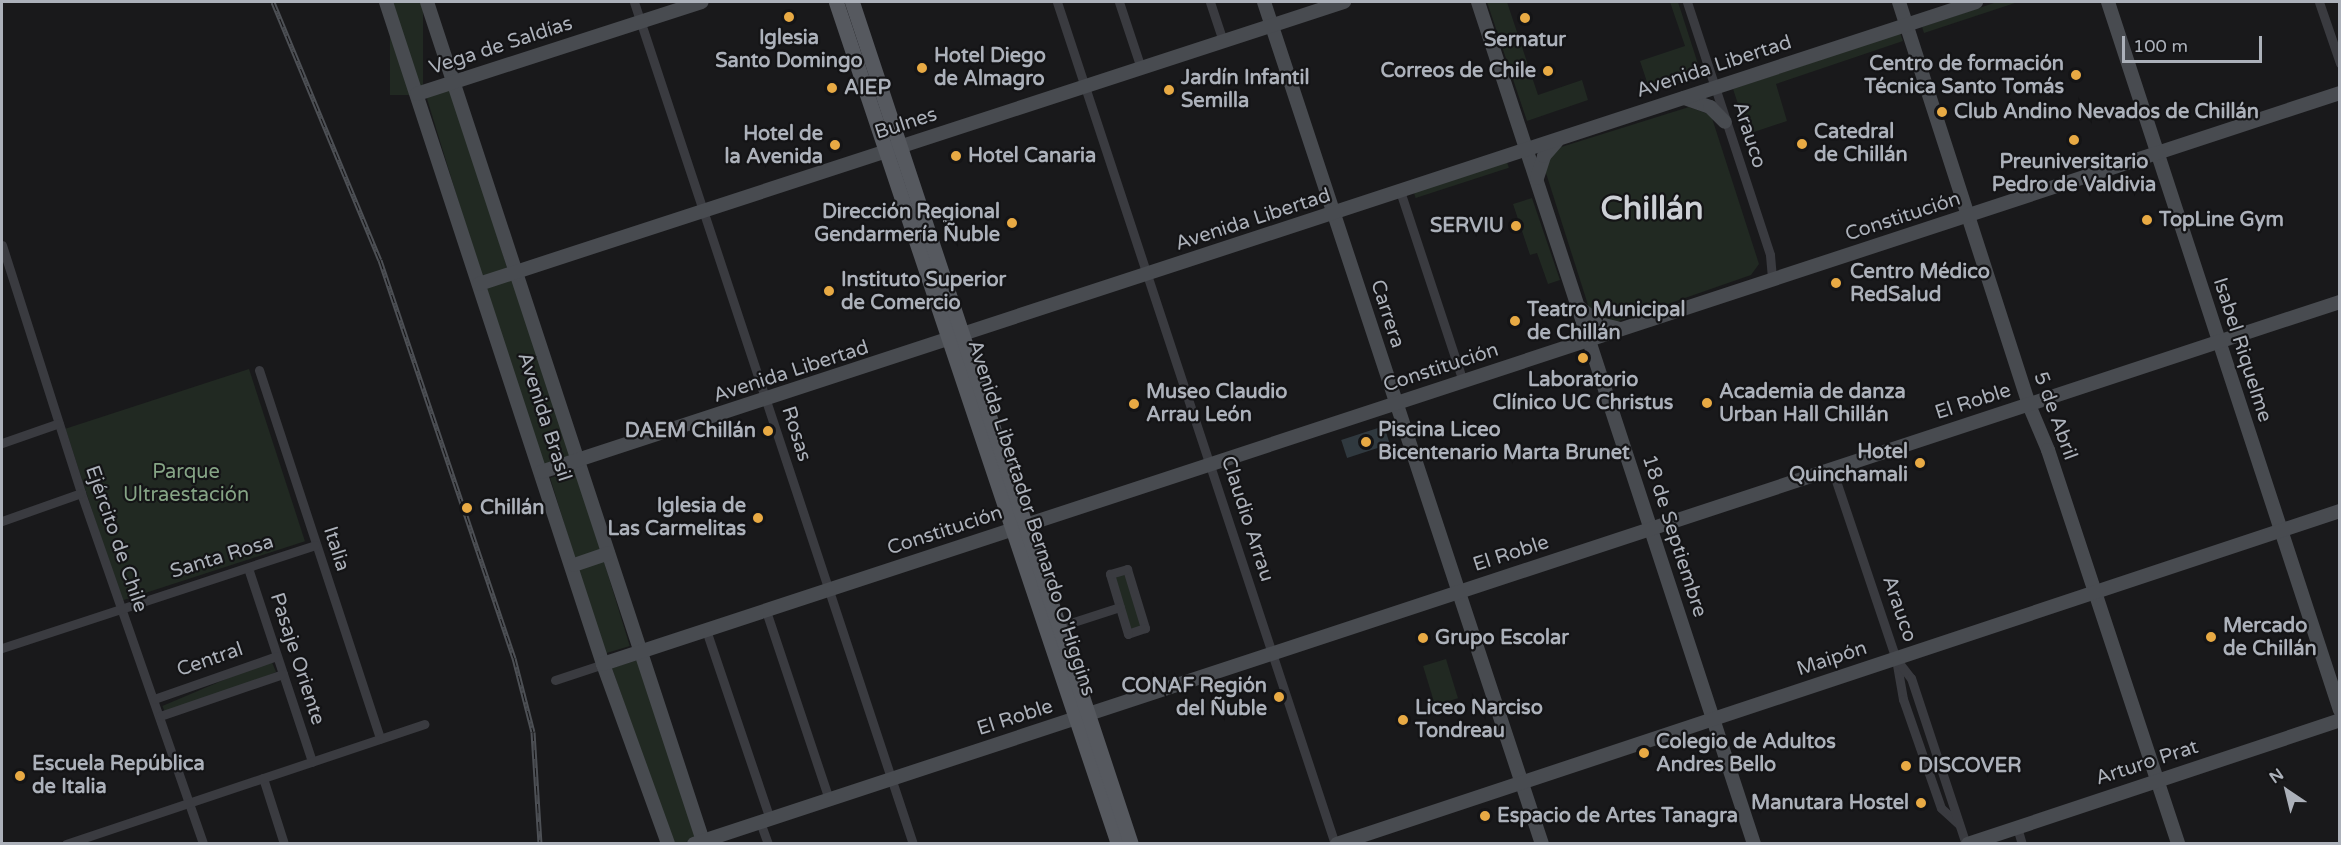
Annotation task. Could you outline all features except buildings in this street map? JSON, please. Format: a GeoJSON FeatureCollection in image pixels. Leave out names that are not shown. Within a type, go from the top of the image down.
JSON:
{"type":"FeatureCollection","features":[{"type":"Feature","properties":{"kind":"main road","name":"Avenida Libertador Bernardo O'Higgins"},"geometry":{"type":"LineString","coordinates":[[836,2],[894,149]]}},
{"type":"Feature","properties":{"kind":"main road","name":"Avenida Libertador Bernardo O'Higgins"},"geometry":{"type":"LineString","coordinates":[[852,2],[894,149],[1081,716],[1131,843]]}},
{"type":"Feature","properties":{"kind":"main road","name":"Avenida Libertador Bernardo O'Higgins"},"geometry":{"type":"LineString","coordinates":[[1019,527],[1058,627],[1118,843]]}},
{"type":"Feature","properties":{"kind":"street","name":"Avenida Brasil"},"geometry":{"type":"LineString","coordinates":[[386,2],[541,472],[574,565],[603,664],[668,843]]}},
{"type":"Feature","properties":{"kind":"street","name":"Avenida Brasil"},"geometry":{"type":"LineString","coordinates":[[428,2],[700,843]]}},
{"type":"Feature","properties":{"kind":"street","name":"Rosas"},"geometry":{"type":"LineString","coordinates":[[634,2],[913,843]]}},
{"type":"Feature","properties":{"kind":"street","name":"Vega de Saldías"},"geometry":{"type":"LineString","coordinates":[[417,94],[701,2]]}},
{"type":"Feature","properties":{"kind":"street","name":"Claudio Arrau"},"geometry":{"type":"LineString","coordinates":[[1057,2],[1336,843]]}},
{"type":"Feature","properties":{"kind":"street"},"geometry":{"type":"LineString","coordinates":[[1119,2],[1141,68]]}},
{"type":"Feature","properties":{"kind":"street"},"geometry":{"type":"LineString","coordinates":[[1210,2],[1223,41]]}},
{"type":"Feature","properties":{"kind":"street","name":"Carrera"},"geometry":{"type":"LineString","coordinates":[[1264,2],[1542,843]]}},
{"type":"Feature","properties":{"kind":"street","name":"Bulnes"},"geometry":{"type":"LineString","coordinates":[[479,284],[1344,2]]}},
{"type":"Feature","properties":{"kind":"street","name":"18 de Septiembre"},"geometry":{"type":"LineString","coordinates":[[1478,2],[1590,339],[1752,843]]}},
{"type":"Feature","properties":{"kind":"street","name":"Arauco"},"geometry":{"type":"LineString","coordinates":[[1687,2],[1770,255],[1772,280]]}},
{"type":"Feature","properties":{"kind":"street","name":"5 de Abril"},"geometry":{"type":"LineString","coordinates":[[1899,2],[2029,405],[2095,593],[2178,843]]}},
{"type":"Feature","properties":{"kind":"street","name":"Avenida Libertad"},"geometry":{"type":"LineString","coordinates":[[541,472],[578,462],[1976,2]]}},
{"type":"Feature","properties":{"kind":"street","name":"Isabel Riquelme"},"geometry":{"type":"LineString","coordinates":[[2108,2],[2340,710]]}},
{"type":"Feature","properties":{"kind":"street"},"geometry":{"type":"LineString","coordinates":[[2319,2],[2340,63]]}},
{"type":"Feature","properties":{"kind":"street","name":"Constitución"},"geometry":{"type":"LineString","coordinates":[[555,680],[2340,93]]}},
{"type":"Feature","properties":{"kind":"street"},"geometry":{"type":"LineString","coordinates":[[1682,98],[1710,107],[1725,122]]}},
{"type":"Feature","properties":{"kind":"street"},"geometry":{"type":"LineString","coordinates":[[1537,180],[1544,156],[1560,139]]}},
{"type":"Feature","properties":{"kind":"street"},"geometry":{"type":"LineString","coordinates":[[1400,191],[1463,381]]}},
{"type":"Feature","properties":{"kind":"street","name":"Ejército de Chile"},"geometry":{"type":"LineString","coordinates":[[2,245],[81,493],[203,843]]}},
{"type":"Feature","properties":{"kind":"street","name":"El Roble"},"geometry":{"type":"LineString","coordinates":[[700,843],[2340,302]]}},
{"type":"Feature","properties":{"kind":"street"},"geometry":{"type":"LineString","coordinates":[[1579,307],[1600,324],[1620,330]]}},
{"type":"Feature","properties":{"kind":"street","name":"Italia"},"geometry":{"type":"LineString","coordinates":[[259,370],[380,739]]}},
{"type":"Feature","properties":{"kind":"street"},"geometry":{"type":"LineString","coordinates":[[2,443],[58,423]]}},
{"type":"Feature","properties":{"kind":"street","name":"Arauco"},"geometry":{"type":"LineString","coordinates":[[1832,469],[1896,659],[1903,699],[1941,808],[1959,824]]}},
{"type":"Feature","properties":{"kind":"street"},"geometry":{"type":"LineString","coordinates":[[2,521],[81,493]]}},
{"type":"Feature","properties":{"kind":"street","name":"Maipón"},"geometry":{"type":"LineString","coordinates":[[1336,843],[2340,511]]}},
{"type":"Feature","properties":{"kind":"street","name":"Santa Rosa"},"geometry":{"type":"LineString","coordinates":[[2,648],[120,607],[316,545]]}},
{"type":"Feature","properties":{"kind":"street"},"geometry":{"type":"LineString","coordinates":[[574,565],[608,553]]}},
{"type":"Feature","properties":{"kind":"street","name":"Pasaje Oriente"},"geometry":{"type":"LineString","coordinates":[[248,568],[312,762]]}},
{"type":"Feature","properties":{"kind":"street"},"geometry":{"type":"LineString","coordinates":[[1127,569],[1146,628],[1128,634],[1120,608],[1110,574],[1127,569]]}},
{"type":"Feature","properties":{"kind":"street"},"geometry":{"type":"LineString","coordinates":[[1058,627],[1120,608]]}},
{"type":"Feature","properties":{"kind":"street"},"geometry":{"type":"LineString","coordinates":[[766,611],[829,800]]}},
{"type":"Feature","properties":{"kind":"street"},"geometry":{"type":"LineString","coordinates":[[706,630],[765,820],[768,843]]}},
{"type":"Feature","properties":{"kind":"street","name":"Central"},"geometry":{"type":"LineString","coordinates":[[154,699],[277,656]]}},
{"type":"Feature","properties":{"kind":"street","name":"Arauco"},"geometry":{"type":"LineString","coordinates":[[1896,659],[1911,678],[1967,843]]}},
{"type":"Feature","properties":{"kind":"street","name":"Central"},"geometry":{"type":"LineString","coordinates":[[160,716],[283,674]]}},
{"type":"Feature","properties":{"kind":"street","name":"Arturo Prat"},"geometry":{"type":"LineString","coordinates":[[1967,843],[2340,720]]}},
{"type":"Feature","properties":{"kind":"street"},"geometry":{"type":"LineString","coordinates":[[66,843],[424,724]]}},
{"type":"Feature","properties":{"kind":"street"},"geometry":{"type":"LineString","coordinates":[[263,778],[284,843]]}},
{"type":"Feature","properties":{"kind":"street"},"geometry":{"type":"LineString","coordinates":[[2017,827],[2022,843]]}},
{"type":"Feature","properties":{"kind":"green space"},"geometry":{"type":"Polygon","coordinates":[[[390,2],[423,2],[423,95],[390,95],[390,2]]]}},
{"type":"Feature","properties":{"kind":"green space"},"geometry":{"type":"Polygon","coordinates":[[[1487,2],[1507,2],[1538,95],[1582,80],[1588,100],[1527,121],[1487,2]]]}},
{"type":"Feature","properties":{"kind":"green space"},"geometry":{"type":"Polygon","coordinates":[[[1670,2],[1678,2],[1699,67],[1648,85],[1640,61],[1685,46],[1670,2]]]}},
{"type":"Feature","properties":{"kind":"green space"},"geometry":{"type":"Polygon","coordinates":[[[1997,2],[2018,2],[1924,33],[1922,27],[1997,2]]]}},
{"type":"Feature","properties":{"kind":"green space"},"geometry":{"type":"Polygon","coordinates":[[[1900,33],[1903,41],[1776,84],[1787,121],[1748,134],[1733,89],[1900,33]]]}},
{"type":"Feature","properties":{"kind":"green space"},"geometry":{"type":"Polygon","coordinates":[[[452,88],[507,269],[481,277],[426,96],[452,88]]]}},
{"type":"Feature","properties":{"kind":"green space"},"geometry":{"type":"Polygon","coordinates":[[[1689,107],[1711,115],[1759,264],[1751,275],[1616,322],[1606,321],[1589,308],[1545,170],[1547,155],[1558,148],[1689,107]]]}},
{"type":"Feature","properties":{"kind":"green space"},"geometry":{"type":"Polygon","coordinates":[[[1507,162],[1509,168],[1416,198],[1414,192],[1507,162]]]}},
{"type":"Feature","properties":{"kind":"green space"},"geometry":{"type":"Polygon","coordinates":[[[1532,198],[1560,280],[1548,284],[1537,253],[1530,255],[1513,204],[1532,198]]]}},
{"type":"Feature","properties":{"kind":"green space"},"geometry":{"type":"Polygon","coordinates":[[[512,277],[570,456],[543,464],[485,286],[512,277]]]}},
{"type":"Feature","properties":{"kind":"green space","name":"Parque Ultraestación"},"geometry":{"type":"Polygon","coordinates":[[[249,369],[305,541],[121,601],[65,429],[249,369]]]}},
{"type":"Feature","properties":{"kind":"green space"},"geometry":{"type":"Polygon","coordinates":[[[576,470],[630,646],[604,654],[550,478],[576,470]]]}},
{"type":"Feature","properties":{"kind":"green space"},"geometry":{"type":"Polygon","coordinates":[[[1126,570],[1143,626],[1129,631],[1112,574],[1126,570]]]}},
{"type":"Feature","properties":{"kind":"green space"},"geometry":{"type":"Polygon","coordinates":[[[1446,659],[1458,698],[1435,705],[1423,666],[1446,659]]]}},
{"type":"Feature","properties":{"kind":"green space"},"geometry":{"type":"Polygon","coordinates":[[[271,660],[276,672],[167,718],[162,706],[271,660]]]}},
{"type":"Feature","properties":{"kind":"green space"},"geometry":{"type":"Polygon","coordinates":[[[638,660],[698,838],[683,843],[673,843],[612,668],[638,660]]]}},
{"type":"Feature","properties":{"kind":"shaded area","name":"Piscina Liceo Bicentenario Marta Brunet"},"geometry":{"type":"Polygon","coordinates":[[[1384,426],[1390,444],[1347,458],[1341,440],[1384,426]]]}},
{"type":"Feature","properties":{"kind":"railway"},"geometry":{"type":"LineString","coordinates":[[273,2],[380,260],[514,658],[533,732],[540,844]]}},
{"type":"Feature","properties":{"kind":"place","name":"Iglesia Santo Domingo"},"geometry":{"type":"Point","coordinates":[789,17]}},
{"type":"Feature","properties":{"kind":"place","name":"Sernatur"},"geometry":{"type":"Point","coordinates":[1525,18]}},
{"type":"Feature","properties":{"kind":"place","name":"Hotel Diego de Almagro"},"geometry":{"type":"Point","coordinates":[922,68]}},
{"type":"Feature","properties":{"kind":"place","name":"Correos de Chile"},"geometry":{"type":"Point","coordinates":[1548,71]}},
{"type":"Feature","properties":{"kind":"place","name":"Centro de formación Técnica Santo Tomás"},"geometry":{"type":"Point","coordinates":[2076,75]}},
{"type":"Feature","properties":{"kind":"place","name":"AIEP"},"geometry":{"type":"Point","coordinates":[832,88]}},
{"type":"Feature","properties":{"kind":"place","name":"Jardín Infantil Semilla"},"geometry":{"type":"Point","coordinates":[1169,90]}},
{"type":"Feature","properties":{"kind":"place","name":"Club Andino Nevados de Chillán"},"geometry":{"type":"Point","coordinates":[1942,112]}},
{"type":"Feature","properties":{"kind":"place","name":"Preuniversitario Pedro de Valdivia"},"geometry":{"type":"Point","coordinates":[2074,140]}},
{"type":"Feature","properties":{"kind":"place","name":"Catedral de Chillán"},"geometry":{"type":"Point","coordinates":[1802,144]}},
{"type":"Feature","properties":{"kind":"place","name":"Hotel de la Avenida"},"geometry":{"type":"Point","coordinates":[835,145]}},
{"type":"Feature","properties":{"kind":"place","name":"Hotel Canaria"},"geometry":{"type":"Point","coordinates":[956,156]}},
{"type":"Feature","properties":{"kind":"place","name":"TopLine Gym"},"geometry":{"type":"Point","coordinates":[2147,220]}},
{"type":"Feature","properties":{"kind":"place","name":"Dirección Regional Gendarmería Ñuble"},"geometry":{"type":"Point","coordinates":[1012,223]}},
{"type":"Feature","properties":{"kind":"place","name":"SERVIU"},"geometry":{"type":"Point","coordinates":[1516,226]}},
{"type":"Feature","properties":{"kind":"place","name":"Centro Médico RedSalud"},"geometry":{"type":"Point","coordinates":[1836,283]}},
{"type":"Feature","properties":{"kind":"place","name":"Instituto Superior de Comercio"},"geometry":{"type":"Point","coordinates":[829,291]}},
{"type":"Feature","properties":{"kind":"place","name":"Teatro Municipal de Chillán"},"geometry":{"type":"Point","coordinates":[1515,321]}},
{"type":"Feature","properties":{"kind":"place","name":"Laboratorio Clínico UC Christus"},"geometry":{"type":"Point","coordinates":[1583,358]}},
{"type":"Feature","properties":{"kind":"place","name":"Academia de danza Urban Hall Chillán"},"geometry":{"type":"Point","coordinates":[1707,403]}},
{"type":"Feature","properties":{"kind":"place","name":"Museo Claudio Arrau León"},"geometry":{"type":"Point","coordinates":[1134,404]}},
{"type":"Feature","properties":{"kind":"place","name":"DAEM Chillán"},"geometry":{"type":"Point","coordinates":[768,431]}},
{"type":"Feature","properties":{"kind":"place","name":"Piscina Liceo Bicentenario Marta Brunet"},"geometry":{"type":"Point","coordinates":[1366,442]}},
{"type":"Feature","properties":{"kind":"place","name":"Hotel Quinchamali"},"geometry":{"type":"Point","coordinates":[1920,463]}},
{"type":"Feature","properties":{"kind":"place","name":"Chillán"},"geometry":{"type":"Point","coordinates":[467,508]}},
{"type":"Feature","properties":{"kind":"place","name":"Iglesia de Las Carmelitas"},"geometry":{"type":"Point","coordinates":[758,518]}},
{"type":"Feature","properties":{"kind":"place","name":"Mercado de Chillán"},"geometry":{"type":"Point","coordinates":[2211,637]}},
{"type":"Feature","properties":{"kind":"place","name":"Grupo Escolar"},"geometry":{"type":"Point","coordinates":[1423,638]}},
{"type":"Feature","properties":{"kind":"place","name":"CONAF Región del Ñuble"},"geometry":{"type":"Point","coordinates":[1279,697]}},
{"type":"Feature","properties":{"kind":"place","name":"Liceo Narciso Tondreau"},"geometry":{"type":"Point","coordinates":[1403,720]}},
{"type":"Feature","properties":{"kind":"place","name":"Colegio de Adultos Andres Bello"},"geometry":{"type":"Point","coordinates":[1644,753]}},
{"type":"Feature","properties":{"kind":"place","name":"DISCOVER"},"geometry":{"type":"Point","coordinates":[1906,766]}},
{"type":"Feature","properties":{"kind":"place","name":"Escuela República de Italia"},"geometry":{"type":"Point","coordinates":[20,776]}},
{"type":"Feature","properties":{"kind":"place","name":"Manutara Hostel"},"geometry":{"type":"Point","coordinates":[1921,803]}},
{"type":"Feature","properties":{"kind":"place","name":"Espacio de Artes Tanagra"},"geometry":{"type":"Point","coordinates":[1485,816]}},
{"type":"Feature","properties":{"kind":"district","name":"Chillán"},"geometry":{"type":"Point","coordinates":[1652,209]}}]}
